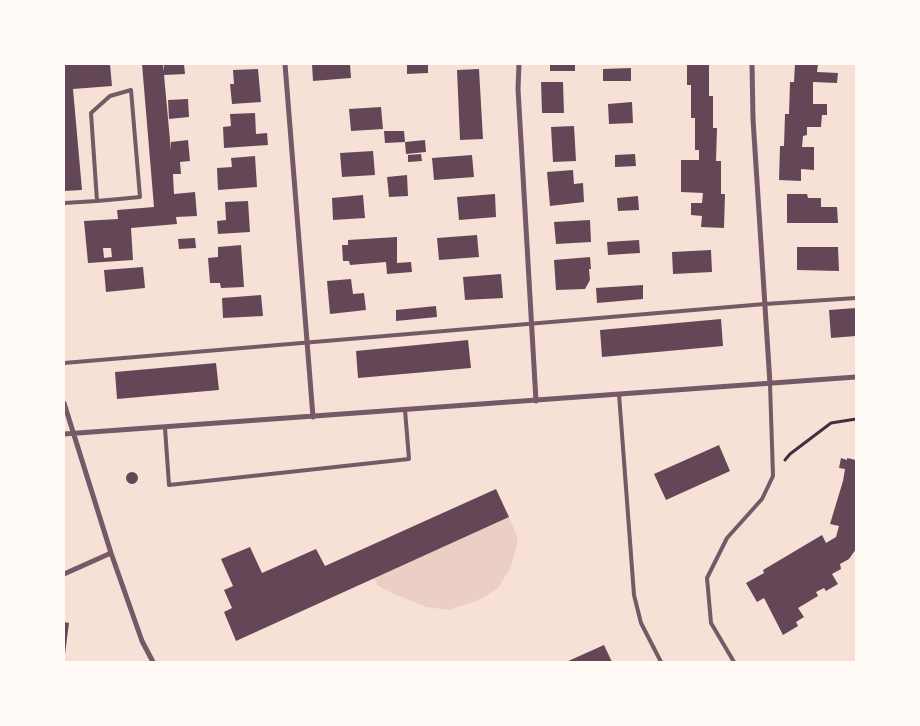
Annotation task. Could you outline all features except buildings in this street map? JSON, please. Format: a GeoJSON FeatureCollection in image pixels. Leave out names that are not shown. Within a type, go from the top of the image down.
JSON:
{"type":"FeatureCollection","features":[{"type":"Feature","properties":{"kind":"street"},"geometry":{"type":"LineString","coordinates":[[285,64],[312,417]]}},
{"type":"Feature","properties":{"kind":"street"},"geometry":{"type":"LineString","coordinates":[[519,64],[518,89],[536,401]]}},
{"type":"Feature","properties":{"kind":"street"},"geometry":{"type":"LineString","coordinates":[[752,64],[753,119],[770,384]]}},
{"type":"Feature","properties":{"kind":"street"},"geometry":{"type":"LineString","coordinates":[[64,434],[856,377]]}},
{"type":"Feature","properties":{"kind":"street"},"geometry":{"type":"LineString","coordinates":[[64,403],[111,553],[142,641],[153,662]]}},
{"type":"Feature","properties":{"kind":"street"},"geometry":{"type":"LineString","coordinates":[[64,574],[111,553]]}},
{"type":"Feature","properties":{"kind":"lane"},"geometry":{"type":"LineString","coordinates":[[64,203],[97,201],[140,197],[131,90],[110,96],[91,113],[97,201]]}},
{"type":"Feature","properties":{"kind":"lane"},"geometry":{"type":"LineString","coordinates":[[64,363],[856,298]]}},
{"type":"Feature","properties":{"kind":"lane"},"geometry":{"type":"LineString","coordinates":[[734,662],[711,623],[708,578],[726,538],[762,499],[773,476],[770,384]]}},
{"type":"Feature","properties":{"kind":"lane"},"geometry":{"type":"LineString","coordinates":[[619,394],[634,595],[641,623],[661,662]]}},
{"type":"Feature","properties":{"kind":"lane"},"geometry":{"type":"LineString","coordinates":[[165,428],[169,485],[409,459],[405,410]]}},
{"type":"Feature","properties":{"kind":"path"},"geometry":{"type":"LineString","coordinates":[[773,476],[790,454],[831,423],[856,418]]}},
{"type":"Feature","properties":{"kind":"shaded area"},"geometry":{"type":"Polygon","coordinates":[[[509,517],[517,536],[517,545],[511,567],[498,588],[479,600],[449,610],[426,607],[378,586],[374,578],[509,517]]]}}]}
